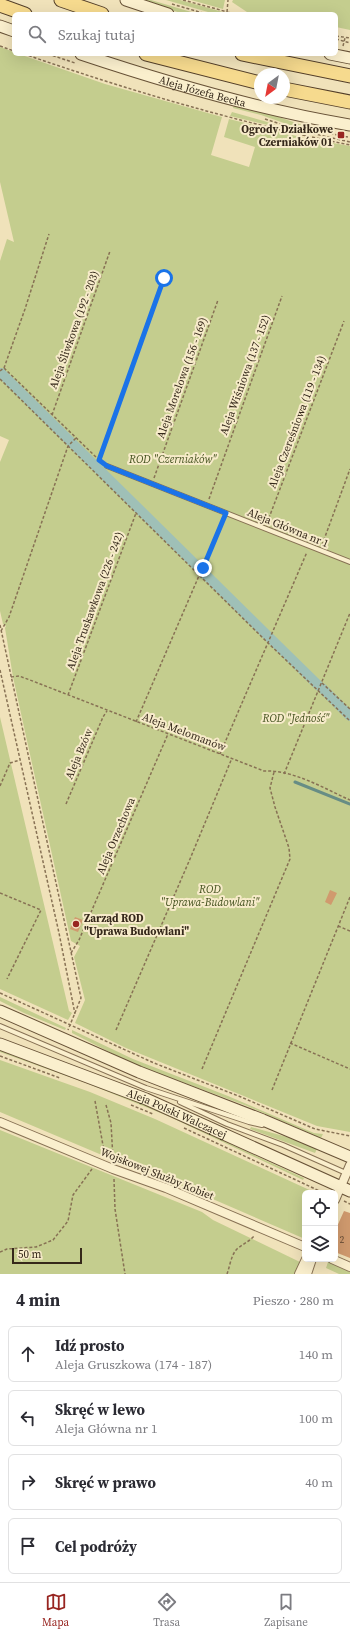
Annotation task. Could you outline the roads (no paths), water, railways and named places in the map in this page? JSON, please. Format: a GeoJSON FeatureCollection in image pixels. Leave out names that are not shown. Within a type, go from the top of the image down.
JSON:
{"type":"FeatureCollection","features":[{"type":"Feature","properties":{"kind":"main road"},"geometry":{"type":"LineString","coordinates":[[61,0],[96,12]]}},
{"type":"Feature","properties":{"kind":"main road"},"geometry":{"type":"LineString","coordinates":[[126,0],[170,9]]}},
{"type":"Feature","properties":{"kind":"main road"},"geometry":{"type":"LineString","coordinates":[[0,5],[19,12]]}},
{"type":"Feature","properties":{"kind":"main road"},"geometry":{"type":"LineString","coordinates":[[0,26],[12,30]]}},
{"type":"Feature","properties":{"kind":"main road","name":"Aleja Józefa Becka"},"geometry":{"type":"LineString","coordinates":[[87,56],[158,79],[268,108],[350,125]]}},
{"type":"Feature","properties":{"kind":"main road","name":"Aleja Józefa Becka"},"geometry":{"type":"LineString","coordinates":[[154,56],[254,81]]}},
{"type":"Feature","properties":{"kind":"main road"},"geometry":{"type":"LineString","coordinates":[[252,56],[350,76]]}},
{"type":"Feature","properties":{"kind":"main road"},"geometry":{"type":"LineString","coordinates":[[338,56],[350,58]]}},
{"type":"Feature","properties":{"kind":"main road"},"geometry":{"type":"LineString","coordinates":[[290,90],[350,102]]}},
{"type":"Feature","properties":{"kind":"main road","name":"Aleja Polski Walczącej"},"geometry":{"type":"LineString","coordinates":[[0,1011],[174,1087],[350,1157]]}},
{"type":"Feature","properties":{"kind":"main road","name":"Aleja Polski Walczącej"},"geometry":{"type":"LineString","coordinates":[[0,1044],[146,1099],[345,1188]]}},
{"type":"Feature","properties":{"kind":"street","name":"Wojskowej Służby Kobiet"},"geometry":{"type":"LineString","coordinates":[[0,1122],[113,1169],[166,1188],[302,1246]]}},
{"type":"Feature","properties":{"kind":"street"},"geometry":{"type":"LineString","coordinates":[[339,1200],[345,1188],[349,1171]]}},
{"type":"Feature","properties":{"kind":"street"},"geometry":{"type":"LineString","coordinates":[[299,1274],[305,1262]]}},
{"type":"Feature","properties":{"kind":"street"},"geometry":{"type":"LineString","coordinates":[[308,1274],[311,1262]]}},
{"type":"Feature","properties":{"kind":"street"},"geometry":{"type":"LineString","coordinates":[[338,1262],[350,1267]]}},
{"type":"Feature","properties":{"kind":"lane","name":"Aleja Główna nr 1"},"geometry":{"type":"LineString","coordinates":[[107,466],[350,562]]}},
{"type":"Feature","properties":{"kind":"lane"},"geometry":{"type":"LineString","coordinates":[[0,1026],[161,1093],[227,1124],[349,1171]]}},
{"type":"Feature","properties":{"kind":"lane"},"geometry":{"type":"LineString","coordinates":[[161,1093],[249,1122],[280,1128]]}},
{"type":"Feature","properties":{"kind":"waterway"},"geometry":{"type":"LineString","coordinates":[[1,373],[70,441]]}},
{"type":"Feature","properties":{"kind":"waterway"},"geometry":{"type":"LineString","coordinates":[[73,444],[269,637]]}},
{"type":"Feature","properties":{"kind":"waterway"},"geometry":{"type":"LineString","coordinates":[[270,638],[319,686]]}},
{"type":"Feature","properties":{"kind":"waterway"},"geometry":{"type":"LineString","coordinates":[[322,688],[350,716]]}},
{"type":"Feature","properties":{"kind":"waterway"},"geometry":{"type":"LineString","coordinates":[[295,782],[350,804]]}},
{"type":"Feature","properties":{"kind":"place","name":"Ogrody Działkowe Czerniaków 01"},"geometry":{"type":"Point","coordinates":[341,135]}},
{"type":"Feature","properties":{"kind":"place","name":"Zarząd ROD \"Uprawa Budowlani\""},"geometry":{"type":"Point","coordinates":[76,924]}},
{"type":"Feature","properties":{"kind":"park label","name":"ROD \"Czerniaków\""},"geometry":{"type":"Point","coordinates":[173,459]}},
{"type":"Feature","properties":{"kind":"park label","name":"ROD \"Jedność\""},"geometry":{"type":"Point","coordinates":[296,718]}},
{"type":"Feature","properties":{"kind":"park label","name":"ROD \"Uprawa-Budowlani\""},"geometry":{"type":"Point","coordinates":[210,895]}}]}
